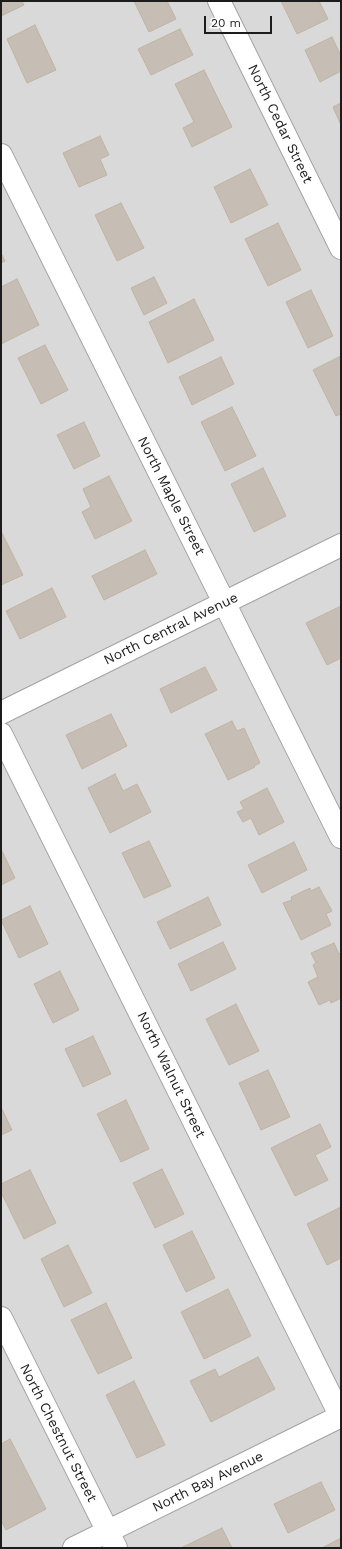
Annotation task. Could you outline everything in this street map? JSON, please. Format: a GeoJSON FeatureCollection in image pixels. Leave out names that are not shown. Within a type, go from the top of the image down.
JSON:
{"type":"FeatureCollection","features":[{"type":"Feature","properties":{"kind":"street","name":"North Cedar Street"},"geometry":{"type":"LineString","coordinates":[[219,1],[341,248]]}},
{"type":"Feature","properties":{"kind":"street","name":"North Maple Street"},"geometry":{"type":"LineString","coordinates":[[1,155],[341,837]]}},
{"type":"Feature","properties":{"kind":"street","name":"North Central Avenue"},"geometry":{"type":"LineString","coordinates":[[1,713],[341,545]]}},
{"type":"Feature","properties":{"kind":"street","name":"North Walnut Street"},"geometry":{"type":"LineString","coordinates":[[1,734],[341,1416]]}},
{"type":"Feature","properties":{"kind":"street","name":"North Chestnut Street"},"geometry":{"type":"LineString","coordinates":[[1,1318],[112,1540]]}},
{"type":"Feature","properties":{"kind":"street","name":"North Bay Avenue"},"geometry":{"type":"LineString","coordinates":[[74,1548],[112,1540],[341,1416]]}},
{"type":"Feature","properties":{"kind":"shaded area"},"geometry":{"type":"Polygon","coordinates":[[[1,1],[341,1],[341,1548],[1,1548],[1,1]]]}},
{"type":"Feature","properties":{"kind":"building"},"geometry":{"type":"Polygon","coordinates":[[[1,1],[22,1],[24,5],[1,16],[1,1]]]}},
{"type":"Feature","properties":{"kind":"building"},"geometry":{"type":"Polygon","coordinates":[[[134,1],[167,1],[176,19],[149,32],[134,1]]]}},
{"type":"Feature","properties":{"kind":"building"},"geometry":{"type":"Polygon","coordinates":[[[281,1],[319,1],[328,19],[297,34],[281,1]]]}},
{"type":"Feature","properties":{"kind":"building"},"geometry":{"type":"Polygon","coordinates":[[[35,25],[56,70],[27,83],[7,39],[35,25]]]}},
{"type":"Feature","properties":{"kind":"building"},"geometry":{"type":"Polygon","coordinates":[[[180,29],[193,55],[151,75],[138,49],[180,29]]]}},
{"type":"Feature","properties":{"kind":"building"},"geometry":{"type":"Polygon","coordinates":[[[332,37],[341,56],[341,71],[320,82],[305,50],[332,37]]]}},
{"type":"Feature","properties":{"kind":"building"},"geometry":{"type":"Polygon","coordinates":[[[204,70],[232,127],[192,147],[183,128],[194,122],[175,84],[204,70]]]}},
{"type":"Feature","properties":{"kind":"building"},"geometry":{"type":"Polygon","coordinates":[[[341,103],[341,125],[333,107],[341,103]]]}},
{"type":"Feature","properties":{"kind":"building"},"geometry":{"type":"Polygon","coordinates":[[[100,136],[109,155],[100,159],[107,175],[79,187],[63,153],[100,136]]]}},
{"type":"Feature","properties":{"kind":"building"},"geometry":{"type":"Polygon","coordinates":[[[250,169],[268,205],[231,223],[214,187],[250,169]]]}},
{"type":"Feature","properties":{"kind":"building"},"geometry":{"type":"Polygon","coordinates":[[[121,203],[144,248],[117,261],[95,215],[121,203]]]}},
{"type":"Feature","properties":{"kind":"building"},"geometry":{"type":"Polygon","coordinates":[[[278,223],[301,270],[268,286],[245,239],[278,223]]]}},
{"type":"Feature","properties":{"kind":"building"},"geometry":{"type":"Polygon","coordinates":[[[1,253],[5,261],[1,263],[1,253]]]}},
{"type":"Feature","properties":{"kind":"building"},"geometry":{"type":"Polygon","coordinates":[[[154,277],[167,303],[144,315],[131,288],[154,277]]]}},
{"type":"Feature","properties":{"kind":"building"},"geometry":{"type":"Polygon","coordinates":[[[17,279],[39,325],[1,344],[1,287],[17,279]]]}},
{"type":"Feature","properties":{"kind":"building"},"geometry":{"type":"Polygon","coordinates":[[[311,290],[333,336],[308,348],[286,302],[311,290]]]}},
{"type":"Feature","properties":{"kind":"building"},"geometry":{"type":"Polygon","coordinates":[[[194,299],[214,340],[168,363],[149,322],[194,299]]]}},
{"type":"Feature","properties":{"kind":"building"},"geometry":{"type":"Polygon","coordinates":[[[45,345],[68,390],[41,404],[18,358],[45,345]]]}},
{"type":"Feature","properties":{"kind":"building"},"geometry":{"type":"Polygon","coordinates":[[[341,356],[341,414],[336,416],[313,370],[341,356]]]}},
{"type":"Feature","properties":{"kind":"building"},"geometry":{"type":"Polygon","coordinates":[[[221,357],[234,384],[192,405],[179,377],[221,357]]]}},
{"type":"Feature","properties":{"kind":"building"},"geometry":{"type":"Polygon","coordinates":[[[232,407],[256,456],[225,471],[201,422],[232,407]]]}},
{"type":"Feature","properties":{"kind":"building"},"geometry":{"type":"Polygon","coordinates":[[[84,422],[100,456],[74,469],[57,435],[84,422]]]}},
{"type":"Feature","properties":{"kind":"building"},"geometry":{"type":"Polygon","coordinates":[[[263,468],[286,516],[254,532],[231,484],[263,468]]]}},
{"type":"Feature","properties":{"kind":"building"},"geometry":{"type":"Polygon","coordinates":[[[109,476],[132,521],[95,539],[82,512],[91,507],[83,489],[109,476]]]}},
{"type":"Feature","properties":{"kind":"building"},"geometry":{"type":"Polygon","coordinates":[[[1,531],[23,575],[1,585],[1,531]]]}},
{"type":"Feature","properties":{"kind":"building"},"geometry":{"type":"Polygon","coordinates":[[[145,550],[157,574],[104,600],[92,576],[145,550]]]}},
{"type":"Feature","properties":{"kind":"building"},"geometry":{"type":"Polygon","coordinates":[[[52,588],[66,617],[20,639],[6,611],[52,588]]]}},
{"type":"Feature","properties":{"kind":"building"},"geometry":{"type":"Polygon","coordinates":[[[341,606],[341,658],[327,665],[306,623],[341,606]]]}},
{"type":"Feature","properties":{"kind":"building"},"geometry":{"type":"Polygon","coordinates":[[[205,667],[217,690],[171,713],[160,689],[205,667]]]}},
{"type":"Feature","properties":{"kind":"building"},"geometry":{"type":"Polygon","coordinates":[[[111,714],[127,746],[82,769],[66,735],[111,714]]]}},
{"type":"Feature","properties":{"kind":"building"},"geometry":{"type":"Polygon","coordinates":[[[232,721],[237,731],[244,728],[260,763],[228,780],[205,734],[232,721]]]}},
{"type":"Feature","properties":{"kind":"building"},"geometry":{"type":"Polygon","coordinates":[[[115,774],[123,791],[137,784],[151,812],[110,833],[88,788],[115,774]]]}},
{"type":"Feature","properties":{"kind":"building"},"geometry":{"type":"Polygon","coordinates":[[[267,788],[284,822],[259,835],[251,818],[243,822],[237,812],[244,809],[240,802],[267,788]]]}},
{"type":"Feature","properties":{"kind":"building"},"geometry":{"type":"Polygon","coordinates":[[[149,841],[171,886],[144,898],[122,853],[149,841]]]}},
{"type":"Feature","properties":{"kind":"building"},"geometry":{"type":"Polygon","coordinates":[[[294,842],[307,870],[262,893],[248,865],[294,842]]]}},
{"type":"Feature","properties":{"kind":"building"},"geometry":{"type":"Polygon","coordinates":[[[1,849],[15,878],[1,885],[1,849]]]}},
{"type":"Feature","properties":{"kind":"building"},"geometry":{"type":"Polygon","coordinates":[[[319,887],[332,911],[326,914],[331,925],[301,940],[283,903],[292,900],[291,897],[310,888],[311,891],[319,887]]]}},
{"type":"Feature","properties":{"kind":"building"},"geometry":{"type":"Polygon","coordinates":[[[208,897],[221,925],[170,949],[157,922],[208,897]]]}},
{"type":"Feature","properties":{"kind":"building"},"geometry":{"type":"Polygon","coordinates":[[[30,906],[48,944],[19,958],[1,920],[30,906]]]}},
{"type":"Feature","properties":{"kind":"building"},"geometry":{"type":"Polygon","coordinates":[[[223,942],[236,969],[191,991],[178,964],[223,942]]]}},
{"type":"Feature","properties":{"kind":"building"},"geometry":{"type":"Polygon","coordinates":[[[334,943],[339,954],[341,952],[341,998],[331,1003],[330,1000],[319,1005],[308,982],[318,977],[313,965],[316,963],[311,953],[334,943]]]}},
{"type":"Feature","properties":{"kind":"building"},"geometry":{"type":"Polygon","coordinates":[[[60,971],[79,1010],[53,1023],[34,984],[60,971]]]}},
{"type":"Feature","properties":{"kind":"building"},"geometry":{"type":"Polygon","coordinates":[[[236,1004],[259,1051],[229,1065],[206,1019],[236,1004]]]}},
{"type":"Feature","properties":{"kind":"building"},"geometry":{"type":"Polygon","coordinates":[[[93,1036],[111,1074],[83,1087],[65,1049],[93,1036]]]}},
{"type":"Feature","properties":{"kind":"building"},"geometry":{"type":"Polygon","coordinates":[[[268,1070],[290,1117],[261,1130],[239,1083],[268,1070]]]}},
{"type":"Feature","properties":{"kind":"building"},"geometry":{"type":"Polygon","coordinates":[[[126,1100],[149,1149],[121,1162],[97,1114],[126,1100]]]}},
{"type":"Feature","properties":{"kind":"building"},"geometry":{"type":"Polygon","coordinates":[[[1,1107],[12,1130],[1,1135],[1,1107]]]}},
{"type":"Feature","properties":{"kind":"building"},"geometry":{"type":"Polygon","coordinates":[[[320,1124],[331,1147],[315,1155],[328,1180],[295,1196],[271,1148],[320,1124]]]}},
{"type":"Feature","properties":{"kind":"building"},"geometry":{"type":"Polygon","coordinates":[[[162,1169],[184,1214],[155,1228],[133,1183],[162,1169]]]}},
{"type":"Feature","properties":{"kind":"building"},"geometry":{"type":"Polygon","coordinates":[[[30,1170],[56,1223],[24,1239],[1,1192],[1,1184],[30,1170]]]}},
{"type":"Feature","properties":{"kind":"building"},"geometry":{"type":"Polygon","coordinates":[[[341,1207],[341,1258],[327,1265],[307,1224],[341,1207]]]}},
{"type":"Feature","properties":{"kind":"building"},"geometry":{"type":"Polygon","coordinates":[[[192,1231],[215,1278],[186,1292],[163,1245],[192,1231]]]}},
{"type":"Feature","properties":{"kind":"building"},"geometry":{"type":"Polygon","coordinates":[[[68,1245],[92,1293],[64,1307],[41,1259],[68,1245]]]}},
{"type":"Feature","properties":{"kind":"building"},"geometry":{"type":"Polygon","coordinates":[[[228,1289],[251,1336],[204,1359],[181,1312],[228,1289]]]}},
{"type":"Feature","properties":{"kind":"building"},"geometry":{"type":"Polygon","coordinates":[[[106,1303],[132,1358],[98,1374],[71,1320],[106,1303]]]}},
{"type":"Feature","properties":{"kind":"building"},"geometry":{"type":"Polygon","coordinates":[[[258,1357],[275,1389],[211,1422],[190,1381],[215,1369],[219,1377],[258,1357]]]}},
{"type":"Feature","properties":{"kind":"building"},"geometry":{"type":"Polygon","coordinates":[[[134,1381],[165,1445],[137,1458],[106,1395],[134,1381]]]}},
{"type":"Feature","properties":{"kind":"building"},"geometry":{"type":"Polygon","coordinates":[[[10,1439],[46,1509],[6,1530],[1,1520],[1,1444],[10,1439]]]}},
{"type":"Feature","properties":{"kind":"building"},"geometry":{"type":"Polygon","coordinates":[[[321,1482],[335,1510],[288,1533],[274,1504],[321,1482]]]}},
{"type":"Feature","properties":{"kind":"building"},"geometry":{"type":"Polygon","coordinates":[[[222,1528],[232,1548],[181,1548],[222,1528]]]}},
{"type":"Feature","properties":{"kind":"building"},"geometry":{"type":"Polygon","coordinates":[[[341,1538],[341,1548],[322,1548],[341,1538]]]}}]}
